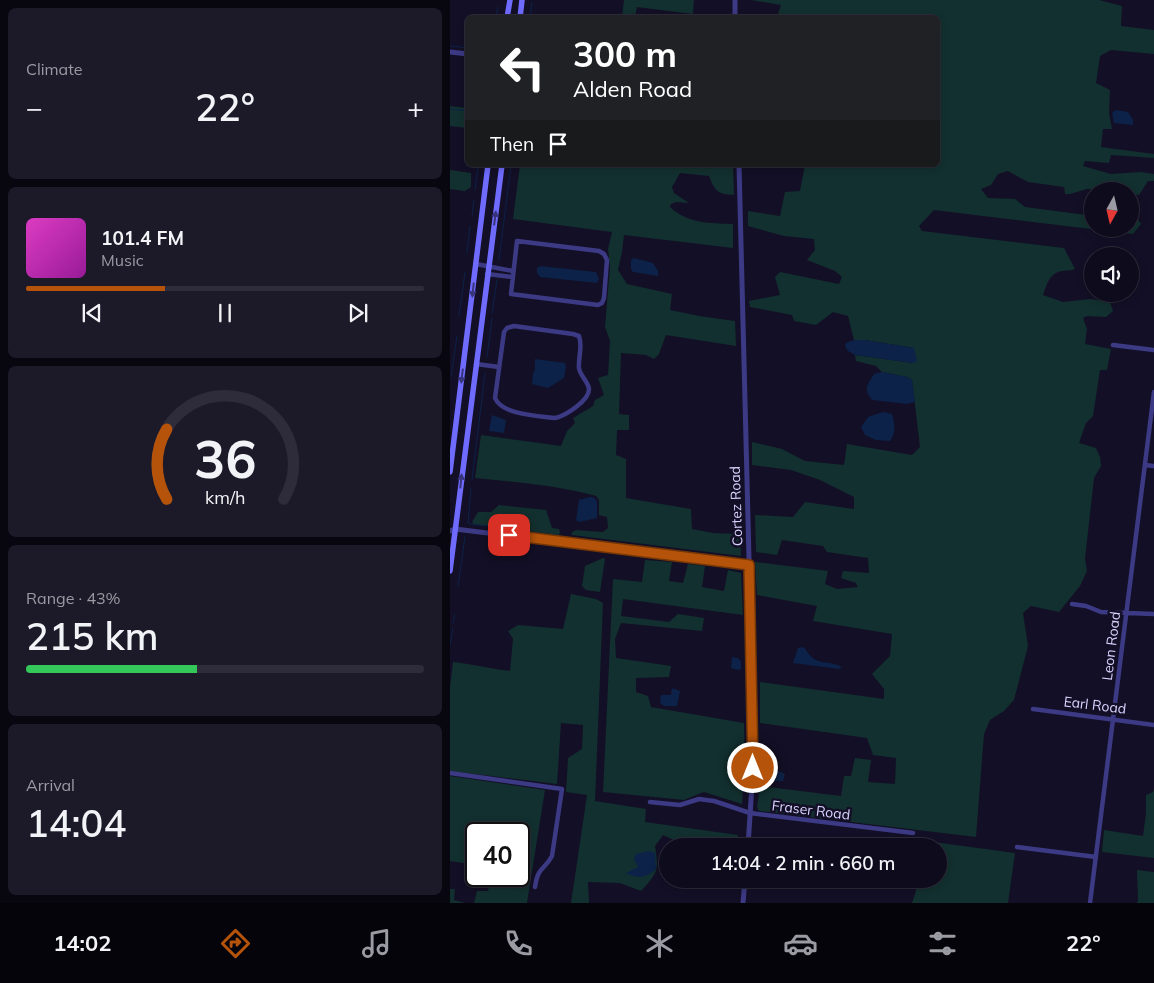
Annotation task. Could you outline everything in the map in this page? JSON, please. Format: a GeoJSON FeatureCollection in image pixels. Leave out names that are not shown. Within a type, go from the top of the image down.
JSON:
{"type":"FeatureCollection","features":[{"type":"Feature","properties":{"kind":"main road"},"geometry":{"type":"LineString","coordinates":[[508,15],[510,0]]}},
{"type":"Feature","properties":{"kind":"main road"},"geometry":{"type":"LineString","coordinates":[[520,15],[522,0]]}},
{"type":"Feature","properties":{"kind":"main road"},"geometry":{"type":"LineString","coordinates":[[450,472],[488,167]]}},
{"type":"Feature","properties":{"kind":"main road"},"geometry":{"type":"LineString","coordinates":[[450,571],[452,528],[502,167]]}},
{"type":"Feature","properties":{"kind":"street"},"geometry":{"type":"LineString","coordinates":[[735,0],[735,15]]}},
{"type":"Feature","properties":{"kind":"street"},"geometry":{"type":"LineString","coordinates":[[450,52],[465,54]]}},
{"type":"Feature","properties":{"kind":"street","name":"Cortez Road"},"geometry":{"type":"LineString","coordinates":[[739,167],[754,755],[748,838]]}},
{"type":"Feature","properties":{"kind":"street"},"geometry":{"type":"LineString","coordinates":[[517,241],[599,251],[604,254],[607,260],[604,298],[602,303],[598,305],[510,294],[513,277],[517,241]]}},
{"type":"Feature","properties":{"kind":"street"},"geometry":{"type":"LineString","coordinates":[[476,264],[513,271]]}},
{"type":"Feature","properties":{"kind":"street"},"geometry":{"type":"LineString","coordinates":[[488,274],[513,277]]}},
{"type":"Feature","properties":{"kind":"street"},"geometry":{"type":"LineString","coordinates":[[514,326],[579,336],[581,342],[579,371],[589,389],[587,397],[583,402],[555,418],[524,414],[502,407],[498,404],[496,398],[499,367],[504,332],[507,328],[514,326]]}},
{"type":"Feature","properties":{"kind":"street"},"geometry":{"type":"LineString","coordinates":[[1113,345],[1154,350]]}},
{"type":"Feature","properties":{"kind":"street"},"geometry":{"type":"LineString","coordinates":[[476,364],[499,367]]}},
{"type":"Feature","properties":{"kind":"street","name":"Leon Road"},"geometry":{"type":"LineString","coordinates":[[1090,903],[1154,392]]}},
{"type":"Feature","properties":{"kind":"street"},"geometry":{"type":"LineString","coordinates":[[1145,464],[1154,466]]}},
{"type":"Feature","properties":{"kind":"street"},"geometry":{"type":"LineString","coordinates":[[452,528],[749,565]]}},
{"type":"Feature","properties":{"kind":"street"},"geometry":{"type":"LineString","coordinates":[[1072,604],[1086,606],[1101,612],[1154,614]]}},
{"type":"Feature","properties":{"kind":"street","name":"Earl Road"},"geometry":{"type":"LineString","coordinates":[[1034,709],[1154,725]]}},
{"type":"Feature","properties":{"kind":"street"},"geometry":{"type":"LineString","coordinates":[[450,773],[562,788],[552,856],[538,872],[535,887]]}},
{"type":"Feature","properties":{"kind":"street","name":"Fraser Road"},"geometry":{"type":"LineString","coordinates":[[650,802],[680,806],[699,799],[721,803],[750,814],[913,834]]}},
{"type":"Feature","properties":{"kind":"street"},"geometry":{"type":"LineString","coordinates":[[1017,846],[1096,857]]}},
{"type":"Feature","properties":{"kind":"street"},"geometry":{"type":"LineString","coordinates":[[743,903],[744,888]]}},
{"type":"Feature","properties":{"kind":"green space"},"geometry":{"type":"Polygon","coordinates":[[[624,0],[694,0],[693,14],[637,7],[635,15],[622,15],[624,0]]]}},
{"type":"Feature","properties":{"kind":"green space"},"geometry":{"type":"Polygon","coordinates":[[[751,0],[1099,0],[1122,6],[1121,26],[1154,30],[1154,54],[1111,50],[1100,56],[1096,83],[1110,90],[1109,113],[1112,129],[1103,129],[1101,147],[1154,154],[1154,158],[1111,155],[1109,163],[1085,161],[1083,166],[1111,174],[1141,172],[1154,174],[1154,181],[1148,181],[1139,195],[1139,182],[1084,182],[1084,190],[1065,194],[1064,187],[1028,182],[1008,171],[998,174],[991,185],[981,189],[988,198],[1015,199],[1025,207],[1084,215],[1084,228],[934,210],[919,226],[922,231],[1064,248],[1075,269],[1059,272],[1052,276],[1043,295],[1063,302],[1084,300],[1084,302],[1110,302],[1113,311],[1106,317],[1087,316],[1083,318],[1087,329],[1085,344],[1111,349],[1107,370],[1100,370],[1093,416],[1086,423],[1079,443],[1096,448],[1101,466],[1094,478],[1085,559],[1087,571],[1080,586],[1059,612],[1031,606],[1023,613],[1028,646],[1014,700],[1004,711],[990,720],[984,734],[976,837],[759,811],[757,807],[760,786],[841,796],[844,776],[851,776],[855,758],[871,760],[868,782],[895,784],[896,758],[873,755],[867,738],[760,723],[760,682],[884,699],[884,689],[872,674],[890,656],[892,634],[813,621],[817,606],[757,595],[755,562],[828,571],[825,584],[837,589],[858,587],[856,583],[841,578],[843,571],[869,573],[868,558],[827,552],[823,546],[782,540],[777,555],[756,552],[755,515],[793,517],[805,502],[854,509],[854,497],[820,480],[791,470],[752,465],[752,442],[782,449],[805,461],[844,465],[847,444],[912,455],[920,447],[912,380],[907,377],[882,372],[876,366],[856,361],[855,355],[913,363],[914,348],[854,340],[848,316],[833,312],[816,325],[794,321],[792,315],[750,307],[749,301],[780,295],[775,277],[780,272],[839,284],[842,277],[835,271],[807,260],[815,250],[814,239],[784,236],[748,226],[748,211],[780,216],[785,192],[800,191],[805,167],[940,167],[940,15],[778,15],[781,5],[751,0]]]}},
{"type":"Feature","properties":{"kind":"green space"},"geometry":{"type":"Polygon","coordinates":[[[450,106],[465,108],[465,128],[450,126],[450,106]]]}},
{"type":"Feature","properties":{"kind":"green space"},"geometry":{"type":"Polygon","coordinates":[[[520,167],[733,167],[734,195],[717,191],[709,176],[680,173],[672,187],[674,193],[689,203],[676,202],[671,204],[670,207],[677,213],[692,220],[733,224],[733,248],[624,235],[618,270],[627,284],[672,294],[670,310],[735,321],[736,346],[666,335],[659,354],[654,359],[646,355],[621,353],[619,414],[629,415],[629,430],[617,430],[616,455],[626,459],[626,498],[691,509],[692,529],[713,533],[740,534],[741,556],[572,535],[571,533],[576,530],[603,532],[608,528],[607,517],[599,515],[599,500],[596,496],[551,487],[475,478],[481,435],[561,446],[567,431],[575,423],[573,418],[593,406],[595,400],[604,395],[598,378],[608,375],[610,341],[605,327],[610,267],[608,249],[612,232],[513,219],[520,167]]]}},
{"type":"Feature","properties":{"kind":"green space"},"geometry":{"type":"Polygon","coordinates":[[[450,170],[471,173],[471,187],[465,191],[450,189],[450,170]]]}},
{"type":"Feature","properties":{"kind":"green space"},"geometry":{"type":"Polygon","coordinates":[[[499,505],[546,510],[552,528],[559,529],[559,535],[474,524],[472,522],[478,512],[491,512],[499,505]]]}},
{"type":"Feature","properties":{"kind":"green space"},"geometry":{"type":"Polygon","coordinates":[[[603,558],[605,559],[600,592],[586,590],[582,586],[585,566],[603,558]]]}},
{"type":"Feature","properties":{"kind":"green space"},"geometry":{"type":"Polygon","coordinates":[[[645,560],[672,562],[669,581],[683,583],[688,564],[705,566],[702,587],[724,591],[728,570],[741,573],[743,615],[623,599],[621,616],[669,622],[678,614],[704,618],[702,631],[621,623],[615,639],[616,658],[671,666],[669,677],[636,678],[636,692],[648,696],[651,707],[744,723],[745,762],[742,804],[704,792],[684,800],[603,792],[613,579],[642,582],[645,560]]]}},
{"type":"Feature","properties":{"kind":"green space"},"geometry":{"type":"Polygon","coordinates":[[[571,594],[596,599],[603,603],[595,801],[646,809],[645,822],[738,835],[738,838],[670,838],[663,835],[655,846],[656,871],[641,891],[620,883],[588,882],[589,903],[571,903],[587,795],[566,792],[568,758],[582,749],[583,725],[561,723],[557,784],[450,771],[450,687],[453,662],[510,671],[513,639],[508,631],[518,625],[563,629],[571,594]]]}},
{"type":"Feature","properties":{"kind":"green space"},"geometry":{"type":"Polygon","coordinates":[[[450,776],[545,790],[530,884],[530,822],[465,822],[465,863],[450,861],[450,776]]]}},
{"type":"Feature","properties":{"kind":"green space"},"geometry":{"type":"Polygon","coordinates":[[[1154,788],[1154,858],[1102,852],[1104,830],[1143,836],[1146,795],[1153,792],[1154,788]]]}},
{"type":"Feature","properties":{"kind":"green space"},"geometry":{"type":"Polygon","coordinates":[[[947,844],[1015,853],[1008,903],[912,903],[916,888],[947,888],[947,844]]]}},
{"type":"Feature","properties":{"kind":"green space"},"geometry":{"type":"Polygon","coordinates":[[[1137,870],[1154,872],[1154,903],[1137,903],[1137,870]]]}},
{"type":"Feature","properties":{"kind":"green space"},"geometry":{"type":"Polygon","coordinates":[[[489,887],[530,887],[527,903],[474,903],[477,891],[488,891],[489,887]]]}},
{"type":"Feature","properties":{"kind":"green space"},"geometry":{"type":"Polygon","coordinates":[[[450,889],[455,889],[454,900],[465,903],[450,903],[450,889]]]}},
{"type":"Feature","properties":{"kind":"water"},"geometry":{"type":"Polygon","coordinates":[[[1116,110],[1128,112],[1133,120],[1133,125],[1114,123],[1112,113],[1116,110]]]}},
{"type":"Feature","properties":{"kind":"water"},"geometry":{"type":"Polygon","coordinates":[[[634,258],[653,263],[658,271],[658,276],[633,272],[631,260],[634,258]]]}},
{"type":"Feature","properties":{"kind":"water"},"geometry":{"type":"Polygon","coordinates":[[[540,266],[596,272],[599,279],[597,283],[540,277],[537,273],[537,268],[540,266]]]}},
{"type":"Feature","properties":{"kind":"water"},"geometry":{"type":"Polygon","coordinates":[[[854,340],[914,348],[917,361],[913,363],[855,355],[848,351],[845,346],[846,343],[854,340]]]}},
{"type":"Feature","properties":{"kind":"water"},"geometry":{"type":"Polygon","coordinates":[[[535,359],[565,363],[564,378],[548,388],[532,384],[535,359]]]}},
{"type":"Feature","properties":{"kind":"water"},"geometry":{"type":"Polygon","coordinates":[[[882,372],[907,377],[912,380],[915,402],[907,404],[872,400],[867,390],[868,384],[874,374],[882,372]]]}},
{"type":"Feature","properties":{"kind":"water"},"geometry":{"type":"Polygon","coordinates":[[[883,412],[892,414],[893,417],[894,432],[890,441],[876,440],[865,435],[861,427],[868,417],[883,412]]]}},
{"type":"Feature","properties":{"kind":"water"},"geometry":{"type":"Polygon","coordinates":[[[492,415],[506,420],[504,433],[489,431],[492,415]]]}},
{"type":"Feature","properties":{"kind":"water"},"geometry":{"type":"Polygon","coordinates":[[[590,497],[595,498],[597,502],[597,518],[579,522],[576,520],[579,500],[590,497]]]}},
{"type":"Feature","properties":{"kind":"water"},"geometry":{"type":"Polygon","coordinates":[[[804,647],[817,661],[836,664],[842,667],[839,669],[793,663],[798,648],[804,647]]]}},
{"type":"Feature","properties":{"kind":"water"},"geometry":{"type":"Polygon","coordinates":[[[732,657],[738,658],[741,662],[741,669],[731,668],[732,657]]]}},
{"type":"Feature","properties":{"kind":"water"},"geometry":{"type":"Polygon","coordinates":[[[672,688],[680,691],[677,706],[664,706],[660,703],[661,695],[671,695],[672,688]]]}},
{"type":"Feature","properties":{"kind":"water"},"geometry":{"type":"Polygon","coordinates":[[[765,771],[782,772],[785,775],[783,781],[766,781],[764,778],[765,771]]]}},
{"type":"Feature","properties":{"kind":"water"},"geometry":{"type":"Polygon","coordinates":[[[649,851],[655,853],[656,869],[642,877],[626,873],[638,867],[634,859],[636,854],[649,851]]]}},
{"type":"Feature","properties":{"kind":"waterway"},"geometry":{"type":"LineString","coordinates":[[530,15],[532,2]]}},
{"type":"Feature","properties":{"kind":"waterway"},"geometry":{"type":"LineString","coordinates":[[497,15],[498,7]]}},
{"type":"Feature","properties":{"kind":"waterway"},"geometry":{"type":"LineString","coordinates":[[450,46],[465,48]]}},
{"type":"Feature","properties":{"kind":"waterway"},"geometry":{"type":"LineString","coordinates":[[450,109],[465,111]]}},
{"type":"Feature","properties":{"kind":"waterway"},"geometry":{"type":"LineString","coordinates":[[475,190],[478,167]]}},
{"type":"Feature","properties":{"kind":"waterway"},"geometry":{"type":"LineString","coordinates":[[499,260],[511,167]]}},
{"type":"Feature","properties":{"kind":"waterway"},"geometry":{"type":"LineString","coordinates":[[472,216],[474,200]]}},
{"type":"Feature","properties":{"kind":"waterway"},"geometry":{"type":"LineString","coordinates":[[467,253],[470,226]]}},
{"type":"Feature","properties":{"kind":"waterway"},"geometry":{"type":"LineString","coordinates":[[459,316],[465,272]]}},
{"type":"Feature","properties":{"kind":"waterway"},"geometry":{"type":"LineString","coordinates":[[492,313],[497,280]]}},
{"type":"Feature","properties":{"kind":"waterway"},"geometry":{"type":"LineString","coordinates":[[487,357],[492,318]]}},
{"type":"Feature","properties":{"kind":"waterway"},"geometry":{"type":"LineString","coordinates":[[451,377],[457,336]]}},
{"type":"Feature","properties":{"kind":"waterway"},"geometry":{"type":"LineString","coordinates":[[472,480],[485,373]]}},
{"type":"Feature","properties":{"kind":"waterway"},"geometry":{"type":"LineString","coordinates":[[468,523],[471,488]]}},
{"type":"Feature","properties":{"kind":"waterway"},"geometry":{"type":"LineString","coordinates":[[468,522],[471,524],[561,536]]}},
{"type":"Feature","properties":{"kind":"waterway"},"geometry":{"type":"LineString","coordinates":[[458,586],[465,537]]}},
{"type":"Feature","properties":{"kind":"waterway"},"geometry":{"type":"LineString","coordinates":[[453,623],[455,615]]}},
{"type":"Feature","properties":{"kind":"waterway"},"geometry":{"type":"LineString","coordinates":[[450,645],[453,628]]}},
{"type":"Feature","properties":{"kind":"route"},"geometry":{"type":"LineString","coordinates":[[509,535],[749,565],[753,768]]}}]}
